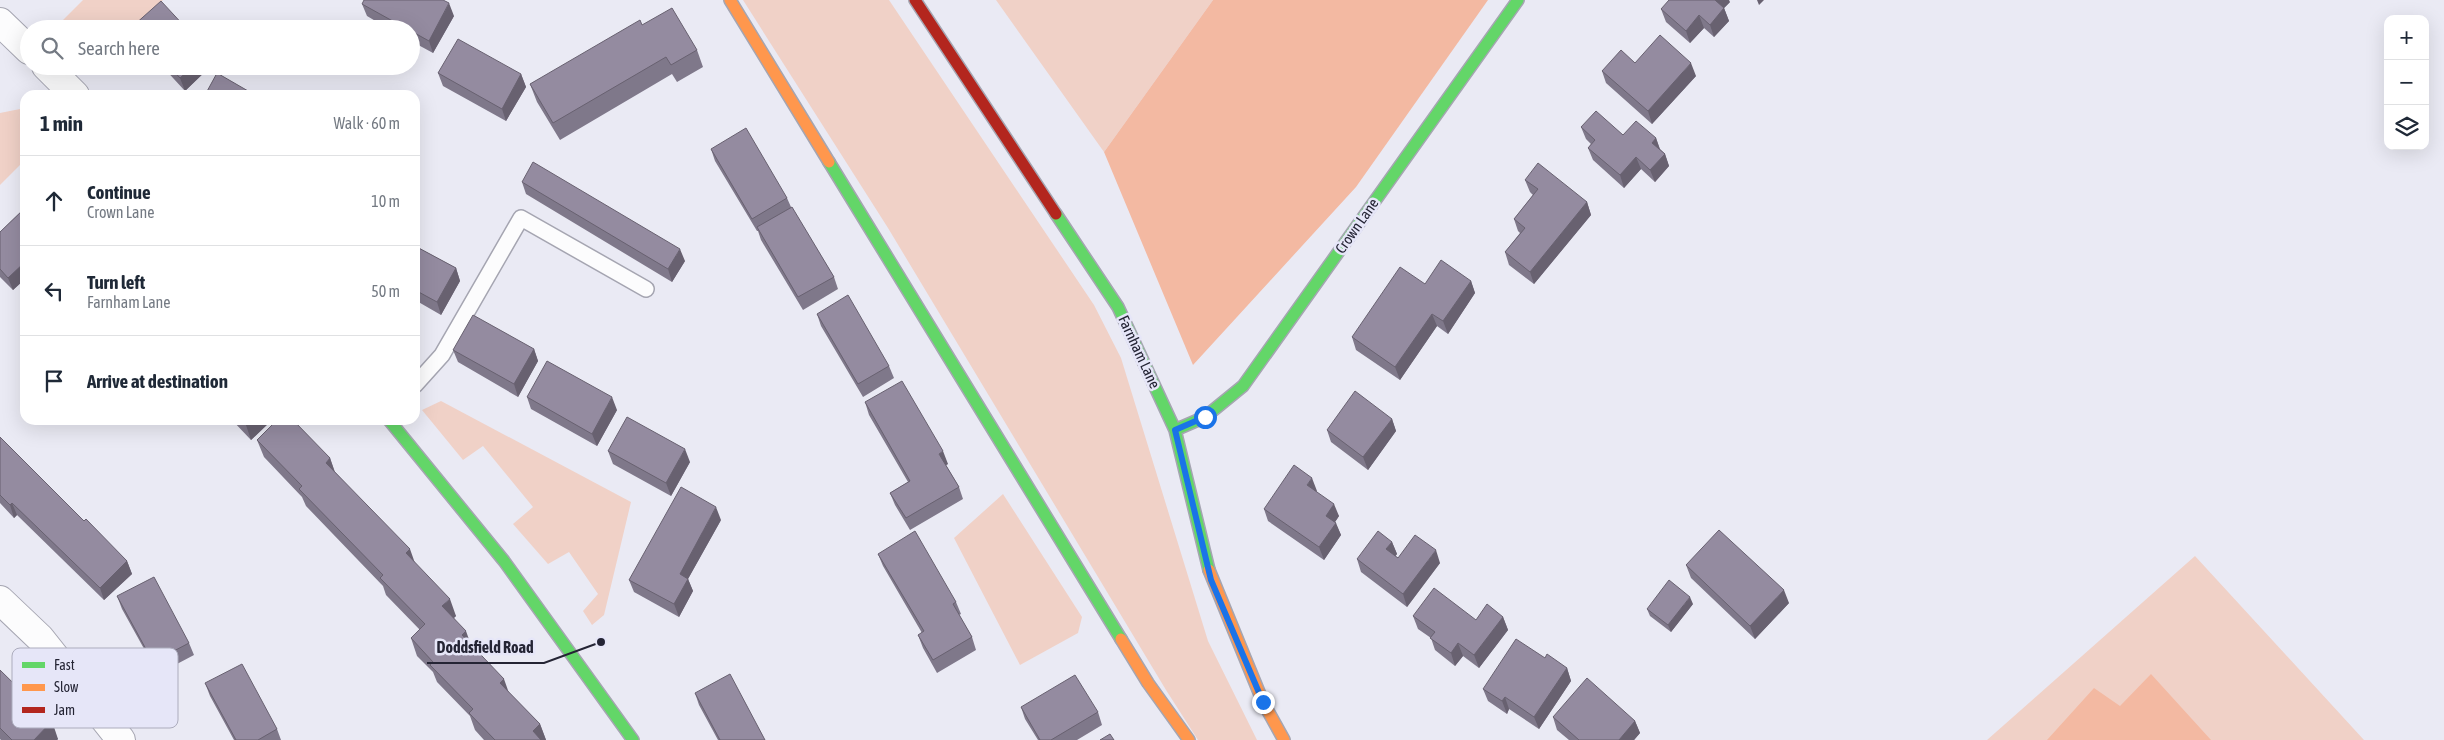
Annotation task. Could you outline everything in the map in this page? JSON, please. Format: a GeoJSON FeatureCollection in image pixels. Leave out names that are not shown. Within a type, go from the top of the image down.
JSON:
{"type":"FeatureCollection","features":[{"type":"Feature","properties":{"kind":"street"},"geometry":{"type":"LineString","coordinates":[[730,0],[1148,683],[1189,740]]}},
{"type":"Feature","properties":{"kind":"street","name":"Farnham Lane"},"geometry":{"type":"LineString","coordinates":[[916,0],[1118,307],[1175,430],[1211,580],[1263,702],[1284,740]]}},
{"type":"Feature","properties":{"kind":"street","name":"Crown Lane"},"geometry":{"type":"LineString","coordinates":[[1175,430],[1205,417],[1243,386],[1518,0]]}},
{"type":"Feature","properties":{"kind":"street"},"geometry":{"type":"LineString","coordinates":[[55,75],[70,90]]}},
{"type":"Feature","properties":{"kind":"street"},"geometry":{"type":"LineString","coordinates":[[393,425],[504,560],[634,740]]}},
{"type":"Feature","properties":{"kind":"street"},"geometry":{"type":"LineString","coordinates":[[0,600],[48,648]]}},
{"type":"Feature","properties":{"kind":"street"},"geometry":{"type":"LineString","coordinates":[[111,728],[121,740]]}},
{"type":"Feature","properties":{"kind":"lane"},"geometry":{"type":"LineString","coordinates":[[420,379],[442,354],[522,218],[646,289]]}},
{"type":"Feature","properties":{"kind":"shaded area"},"geometry":{"type":"Polygon","coordinates":[[[83,0],[163,0],[143,20],[63,20],[83,0]]]}},
{"type":"Feature","properties":{"kind":"shaded area"},"geometry":{"type":"Polygon","coordinates":[[[743,0],[889,0],[1094,305],[1121,358],[1208,641],[1257,740],[1198,740],[888,228],[743,0]]]}},
{"type":"Feature","properties":{"kind":"shaded area"},"geometry":{"type":"Polygon","coordinates":[[[996,0],[1213,0],[1104,152],[996,0]]]}},
{"type":"Feature","properties":{"kind":"shaded area"},"geometry":{"type":"Polygon","coordinates":[[[1213,0],[1488,0],[1356,187],[1193,365],[1104,152],[1213,0]]]}},
{"type":"Feature","properties":{"kind":"shaded area"},"geometry":{"type":"Polygon","coordinates":[[[20,109],[20,165],[0,185],[0,113],[20,109]]]}},
{"type":"Feature","properties":{"kind":"shaded area"},"geometry":{"type":"Polygon","coordinates":[[[441,401],[631,502],[604,615],[592,625],[583,611],[598,594],[569,552],[548,564],[513,524],[533,507],[483,446],[463,460],[422,410],[441,401]]]}},
{"type":"Feature","properties":{"kind":"shaded area"},"geometry":{"type":"Polygon","coordinates":[[[1003,494],[1082,617],[1078,633],[1020,665],[954,538],[1003,494]]]}},
{"type":"Feature","properties":{"kind":"shaded area"},"geometry":{"type":"Polygon","coordinates":[[[2195,556],[2364,740],[1987,740],[2195,556]]]}},
{"type":"Feature","properties":{"kind":"shaded area"},"geometry":{"type":"Polygon","coordinates":[[[2151,674],[2211,740],[2047,740],[2094,688],[2120,706],[2151,674]]]}},
{"type":"Feature","properties":{"kind":"building"},"geometry":{"type":"Polygon","coordinates":[[[364,0],[443,0],[449,3],[429,41],[420,36],[420,20],[391,20],[362,4],[364,0]]]}},
{"type":"Feature","properties":{"kind":"building"},"geometry":{"type":"Polygon","coordinates":[[[1669,0],[1715,0],[1724,8],[1710,25],[1699,15],[1686,31],[1661,9],[1669,0]]]}},
{"type":"Feature","properties":{"kind":"building"},"geometry":{"type":"Polygon","coordinates":[[[161,1],[179,20],[140,20],[161,1]]]}},
{"type":"Feature","properties":{"kind":"building"},"geometry":{"type":"Polygon","coordinates":[[[672,8],[697,50],[671,65],[666,57],[553,123],[530,84],[640,20],[642,25],[672,8]]]}},
{"type":"Feature","properties":{"kind":"building"},"geometry":{"type":"Polygon","coordinates":[[[1660,35],[1691,63],[1648,111],[1602,71],[1621,50],[1635,63],[1660,35]]]}},
{"type":"Feature","properties":{"kind":"building"},"geometry":{"type":"Polygon","coordinates":[[[458,39],[521,74],[502,109],[438,73],[458,39]]]}},
{"type":"Feature","properties":{"kind":"building"},"geometry":{"type":"Polygon","coordinates":[[[216,75],[220,75],[246,90],[208,90],[216,75]]]}},
{"type":"Feature","properties":{"kind":"building"},"geometry":{"type":"Polygon","coordinates":[[[1596,111],[1623,135],[1636,121],[1656,138],[1652,143],[1665,154],[1650,170],[1636,157],[1620,175],[1588,148],[1595,140],[1581,127],[1596,111]]]}},
{"type":"Feature","properties":{"kind":"building"},"geometry":{"type":"Polygon","coordinates":[[[746,128],[787,198],[752,219],[711,149],[746,128]]]}},
{"type":"Feature","properties":{"kind":"building"},"geometry":{"type":"Polygon","coordinates":[[[533,162],[680,249],[668,269],[522,182],[533,162]]]}},
{"type":"Feature","properties":{"kind":"building"},"geometry":{"type":"Polygon","coordinates":[[[1538,163],[1587,202],[1530,272],[1505,252],[1525,228],[1514,219],[1538,189],[1525,180],[1538,163]]]}},
{"type":"Feature","properties":{"kind":"building"},"geometry":{"type":"Polygon","coordinates":[[[792,207],[834,277],[798,297],[757,227],[792,207]]]}},
{"type":"Feature","properties":{"kind":"building"},"geometry":{"type":"Polygon","coordinates":[[[20,213],[20,267],[8,278],[0,269],[0,232],[20,213]]]}},
{"type":"Feature","properties":{"kind":"building"},"geometry":{"type":"Polygon","coordinates":[[[420,249],[456,268],[437,302],[420,293],[420,249]]]}},
{"type":"Feature","properties":{"kind":"building"},"geometry":{"type":"Polygon","coordinates":[[[1441,260],[1471,281],[1443,321],[1432,314],[1395,367],[1352,337],[1400,267],[1425,284],[1441,260]]]}},
{"type":"Feature","properties":{"kind":"building"},"geometry":{"type":"Polygon","coordinates":[[[848,295],[889,366],[858,384],[817,314],[848,295]]]}},
{"type":"Feature","properties":{"kind":"building"},"geometry":{"type":"Polygon","coordinates":[[[473,315],[534,349],[514,384],[453,350],[473,315]]]}},
{"type":"Feature","properties":{"kind":"building"},"geometry":{"type":"Polygon","coordinates":[[[547,361],[612,397],[592,434],[527,397],[547,361]]]}},
{"type":"Feature","properties":{"kind":"building"},"geometry":{"type":"Polygon","coordinates":[[[902,381],[943,451],[939,454],[959,487],[906,518],[890,493],[910,481],[865,402],[902,381]]]}},
{"type":"Feature","properties":{"kind":"building"},"geometry":{"type":"Polygon","coordinates":[[[1355,391],[1392,419],[1363,457],[1327,430],[1355,391]]]}},
{"type":"Feature","properties":{"kind":"building"},"geometry":{"type":"Polygon","coordinates":[[[627,417],[685,449],[666,483],[608,451],[627,417]]]}},
{"type":"Feature","properties":{"kind":"building"},"geometry":{"type":"Polygon","coordinates":[[[272,425],[298,425],[330,458],[326,463],[410,549],[406,553],[450,599],[442,606],[466,631],[462,635],[504,679],[500,683],[540,724],[533,731],[541,740],[495,740],[469,713],[473,709],[430,665],[433,662],[411,638],[425,624],[380,578],[383,575],[299,489],[302,486],[257,440],[272,425]]]}},
{"type":"Feature","properties":{"kind":"building"},"geometry":{"type":"Polygon","coordinates":[[[0,437],[127,561],[100,588],[12,503],[10,505],[0,495],[0,437]]]}},
{"type":"Feature","properties":{"kind":"building"},"geometry":{"type":"Polygon","coordinates":[[[1294,465],[1312,478],[1307,485],[1334,504],[1326,516],[1336,523],[1319,547],[1264,509],[1294,465]]]}},
{"type":"Feature","properties":{"kind":"building"},"geometry":{"type":"Polygon","coordinates":[[[681,487],[716,507],[680,574],[688,579],[674,604],[629,580],[681,487]]]}},
{"type":"Feature","properties":{"kind":"building"},"geometry":{"type":"Polygon","coordinates":[[[1719,530],[1784,590],[1750,626],[1686,565],[1719,530]]]}},
{"type":"Feature","properties":{"kind":"building"},"geometry":{"type":"Polygon","coordinates":[[[915,531],[956,602],[953,604],[972,637],[933,660],[918,635],[924,631],[878,554],[915,531]]]}},
{"type":"Feature","properties":{"kind":"building"},"geometry":{"type":"Polygon","coordinates":[[[1378,531],[1392,542],[1386,549],[1398,558],[1415,535],[1436,550],[1403,594],[1357,559],[1378,531]]]}},
{"type":"Feature","properties":{"kind":"building"},"geometry":{"type":"Polygon","coordinates":[[[154,577],[189,643],[178,649],[145,648],[117,596],[154,577]]]}},
{"type":"Feature","properties":{"kind":"building"},"geometry":{"type":"Polygon","coordinates":[[[1669,580],[1690,597],[1668,625],[1647,609],[1669,580]]]}},
{"type":"Feature","properties":{"kind":"building"},"geometry":{"type":"Polygon","coordinates":[[[1434,588],[1476,620],[1487,604],[1503,617],[1474,655],[1458,643],[1451,653],[1430,638],[1435,632],[1413,616],[1434,588]]]}},
{"type":"Feature","properties":{"kind":"building"},"geometry":{"type":"Polygon","coordinates":[[[1516,639],[1545,658],[1547,654],[1567,668],[1534,717],[1505,697],[1502,701],[1483,689],[1516,639]]]}},
{"type":"Feature","properties":{"kind":"building"},"geometry":{"type":"Polygon","coordinates":[[[242,664],[277,729],[258,740],[236,740],[205,683],[242,664]]]}},
{"type":"Feature","properties":{"kind":"building"},"geometry":{"type":"Polygon","coordinates":[[[0,670],[12,682],[12,728],[45,728],[34,740],[12,740],[0,728],[0,670]]]}},
{"type":"Feature","properties":{"kind":"building"},"geometry":{"type":"Polygon","coordinates":[[[730,674],[765,740],[720,740],[695,693],[730,674]]]}},
{"type":"Feature","properties":{"kind":"building"},"geometry":{"type":"Polygon","coordinates":[[[1075,675],[1098,712],[1051,740],[1040,740],[1021,707],[1075,675]]]}},
{"type":"Feature","properties":{"kind":"building"},"geometry":{"type":"Polygon","coordinates":[[[1587,678],[1635,721],[1619,740],[1579,740],[1553,717],[1587,678]]]}},
{"type":"Feature","properties":{"kind":"building"},"geometry":{"type":"Polygon","coordinates":[[[1110,734],[1114,740],[1100,740],[1110,734]]]}},
{"type":"Feature","properties":{"kind":"traffic: fast"},"geometry":{"type":"LineString","coordinates":[[1175,430],[1205,417],[1243,386],[1518,0]]}},
{"type":"Feature","properties":{"kind":"traffic: fast"},"geometry":{"type":"LineString","coordinates":[[829,162],[1121,639]]}},
{"type":"Feature","properties":{"kind":"traffic: fast"},"geometry":{"type":"LineString","coordinates":[[1056,214],[1118,307],[1175,430],[1209,570]]}},
{"type":"Feature","properties":{"kind":"traffic: fast"},"geometry":{"type":"LineString","coordinates":[[393,425],[504,561],[633,740]]}},
{"type":"Feature","properties":{"kind":"traffic: slow"},"geometry":{"type":"LineString","coordinates":[[730,0],[829,162]]}},
{"type":"Feature","properties":{"kind":"traffic: slow"},"geometry":{"type":"LineString","coordinates":[[1209,570],[1263,702],[1284,740]]}},
{"type":"Feature","properties":{"kind":"traffic: slow"},"geometry":{"type":"LineString","coordinates":[[1121,639],[1148,683],[1189,740]]}},
{"type":"Feature","properties":{"kind":"traffic: jam"},"geometry":{"type":"LineString","coordinates":[[915,0],[1056,214]]}},
{"type":"Feature","properties":{"kind":"place","name":"Doddsfield Road"},"geometry":{"type":"Point","coordinates":[601,642]}},
{"type":"Feature","properties":{"kind":"route"},"geometry":{"type":"LineString","coordinates":[[1205,417],[1175,430],[1211,580],[1263,702]]}}]}
